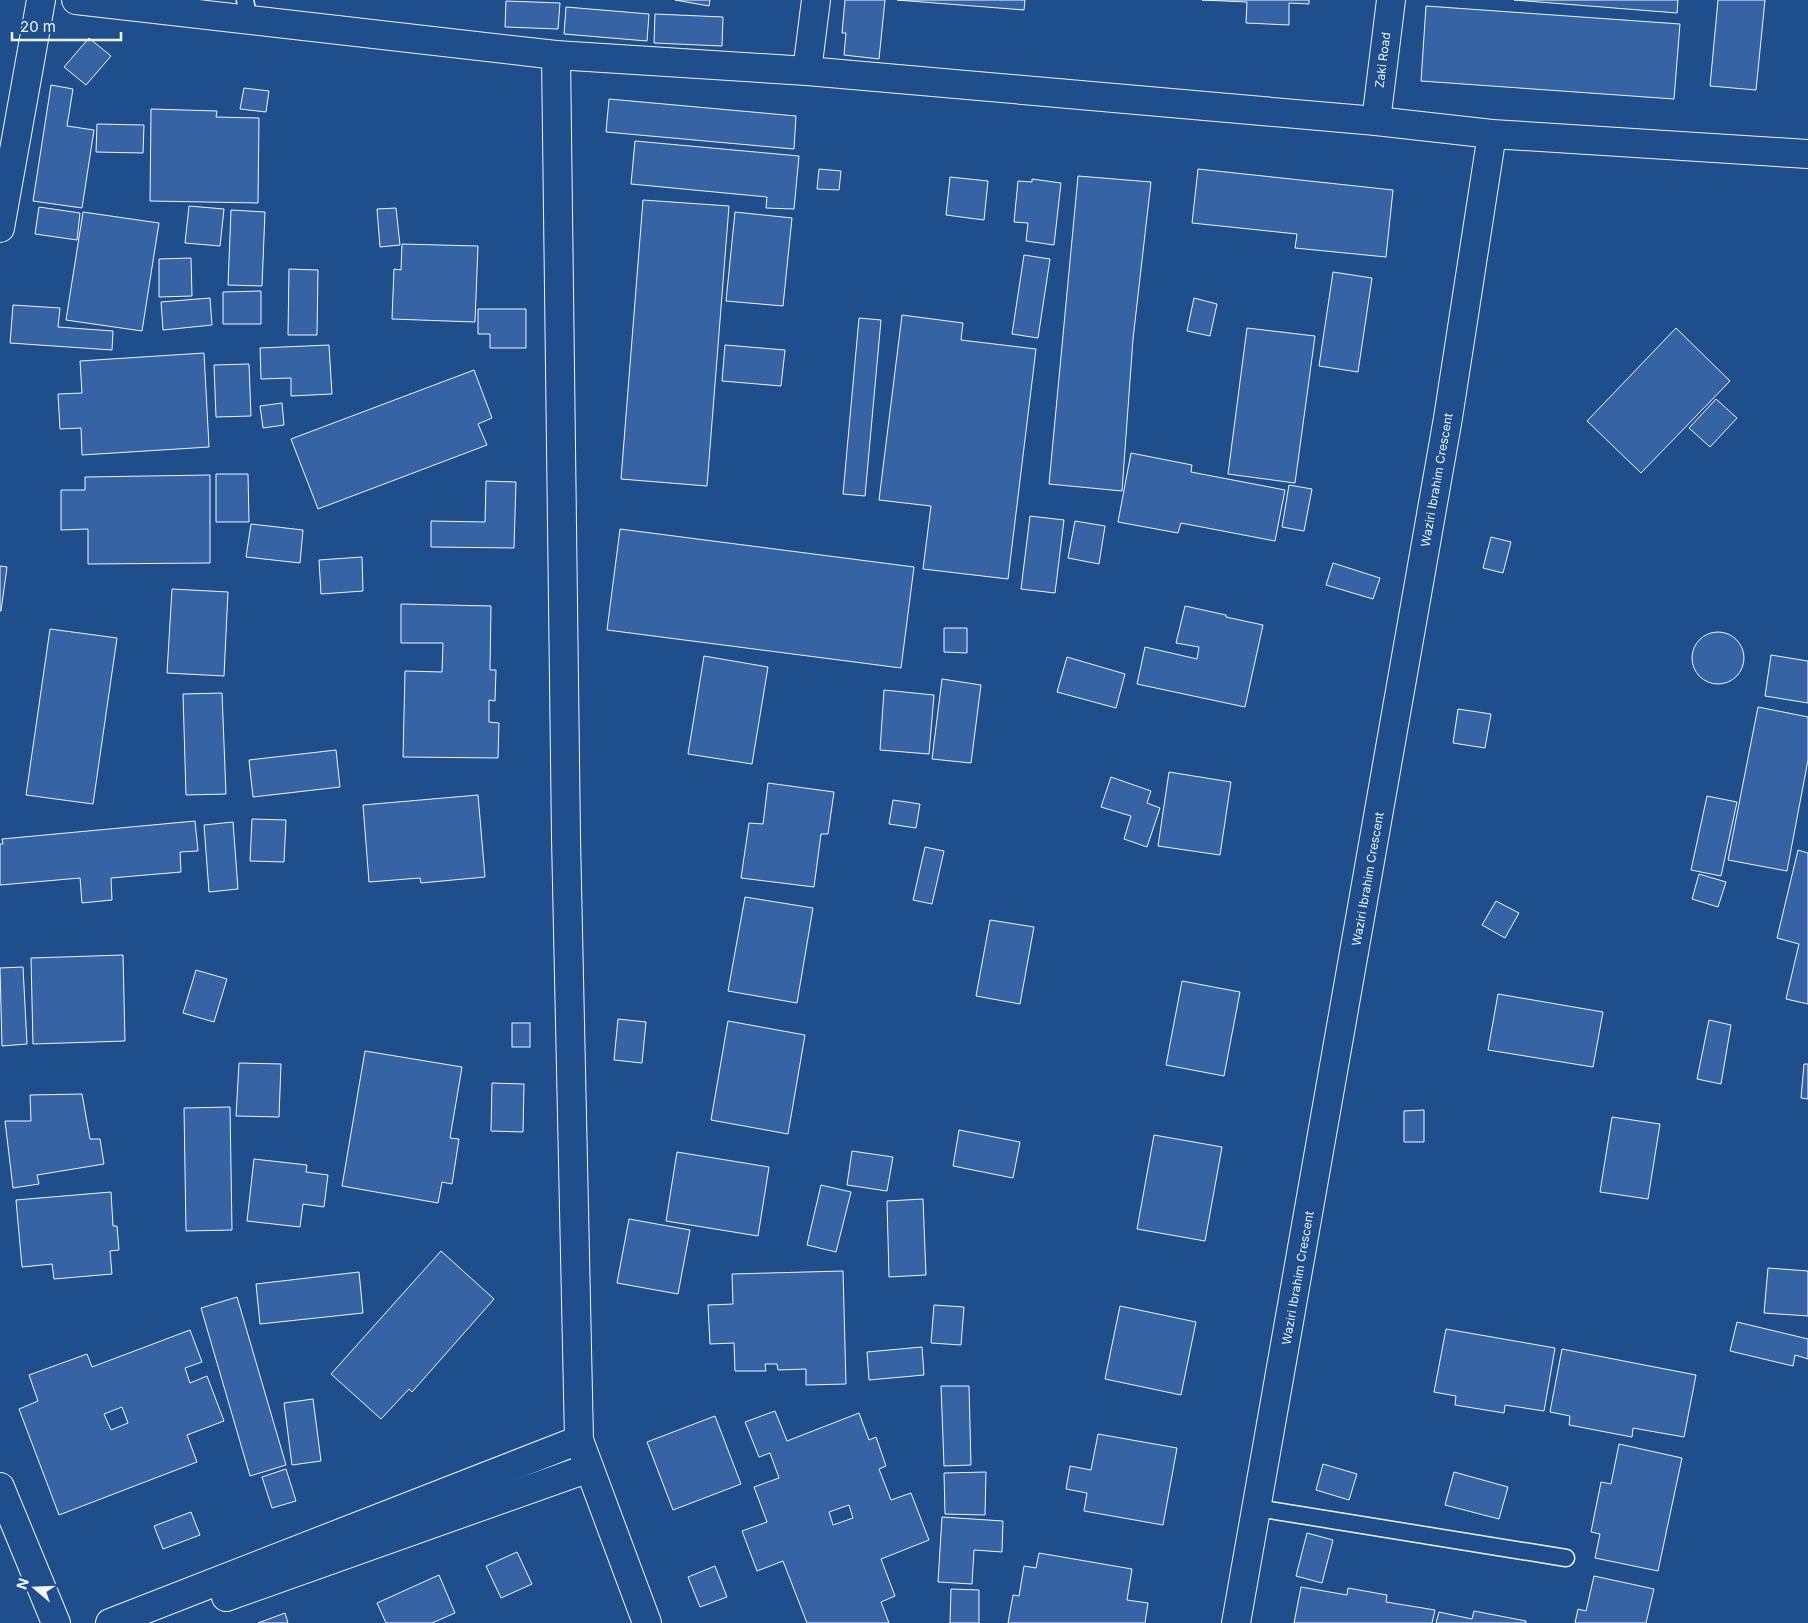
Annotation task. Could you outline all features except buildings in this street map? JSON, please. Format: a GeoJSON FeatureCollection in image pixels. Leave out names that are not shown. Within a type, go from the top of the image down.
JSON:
{"type":"FeatureCollection","features":[{"type":"Feature","properties":{"kind":"street"},"geometry":{"type":"LineString","coordinates":[[0,228],[41,0]]}},
{"type":"Feature","properties":{"kind":"street"},"geometry":{"type":"LineString","coordinates":[[76,0],[247,10],[556,55],[807,71],[1376,120],[1492,134],[1808,154]]}},
{"type":"Feature","properties":{"kind":"street"},"geometry":{"type":"LineString","coordinates":[[807,71],[816,0]]}},
{"type":"Feature","properties":{"kind":"street","name":"Zaki Road"},"geometry":{"type":"LineString","coordinates":[[1376,120],[1391,0]]}},
{"type":"Feature","properties":{"kind":"street"},"geometry":{"type":"LineString","coordinates":[[556,55],[566,838],[579,1440],[647,1623]]}},
{"type":"Feature","properties":{"kind":"street","name":"Waziri Ibrahim Crescent"},"geometry":{"type":"LineString","coordinates":[[1236,1623],[1447,428],[1492,134]]}},
{"type":"Feature","properties":{"kind":"street"},"geometry":{"type":"LineString","coordinates":[[110,1623],[579,1440]]}},
{"type":"Feature","properties":{"kind":"street"},"geometry":{"type":"LineString","coordinates":[[154,1623],[589,1468]]}},
{"type":"Feature","properties":{"kind":"street"},"geometry":{"type":"LineString","coordinates":[[0,1487],[56,1623]]}},
{"type":"Feature","properties":{"kind":"lane"},"geometry":{"type":"LineString","coordinates":[[1257,1508],[1566,1558]]}}]}
